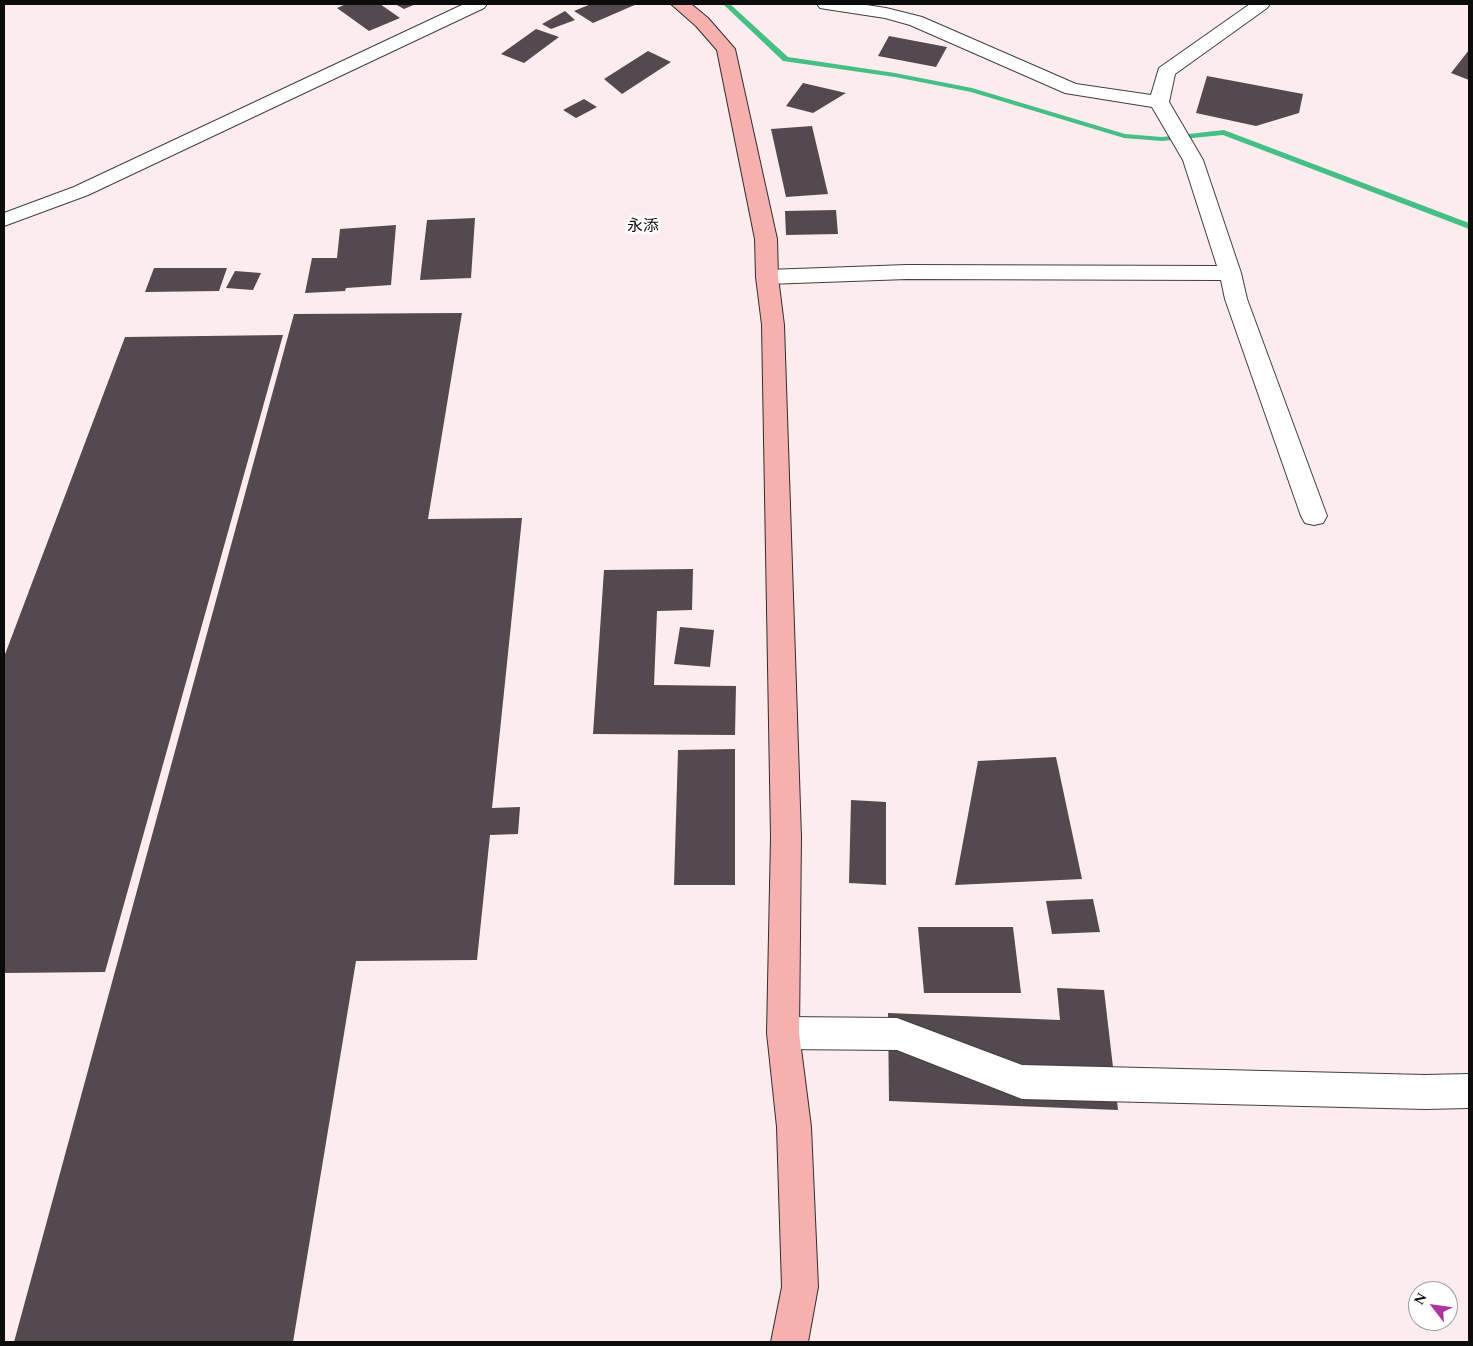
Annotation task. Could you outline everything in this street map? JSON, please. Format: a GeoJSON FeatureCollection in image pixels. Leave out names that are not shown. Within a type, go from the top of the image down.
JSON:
{"type":"FeatureCollection","features":[{"type":"Feature","properties":{"kind":"street"},"geometry":{"type":"LineString","coordinates":[[4,220],[81,191],[478,4]]}},
{"type":"Feature","properties":{"kind":"street"},"geometry":{"type":"LineString","coordinates":[[680,4],[702,22],[726,49],[766,239],[767,277],[773,325],[786,837],[783,1033],[794,1127],[800,1287],[790,1342]]}},
{"type":"Feature","properties":{"kind":"street"},"geometry":{"type":"LineString","coordinates":[[826,4],[886,13],[916,21],[1072,89],[1159,102]]}},
{"type":"Feature","properties":{"kind":"street"},"geometry":{"type":"LineString","coordinates":[[1260,4],[1166,72],[1159,102],[1193,160],[1230,273],[1236,299],[1314,516]]}},
{"type":"Feature","properties":{"kind":"street"},"geometry":{"type":"LineString","coordinates":[[767,277],[907,272],[1230,273]]}},
{"type":"Feature","properties":{"kind":"street"},"geometry":{"type":"LineString","coordinates":[[783,1033],[896,1034],[1022,1082],[1425,1092],[1469,1091]]}},
{"type":"Feature","properties":{"kind":"building"},"geometry":{"type":"Polygon","coordinates":[[[346,4],[380,4],[400,18],[369,31],[337,8],[346,4]]]}},
{"type":"Feature","properties":{"kind":"building"},"geometry":{"type":"Polygon","coordinates":[[[395,4],[416,4],[404,9],[395,4]]]}},
{"type":"Feature","properties":{"kind":"building"},"geometry":{"type":"Polygon","coordinates":[[[591,4],[637,4],[593,23],[574,11],[591,4]]]}},
{"type":"Feature","properties":{"kind":"building"},"geometry":{"type":"Polygon","coordinates":[[[565,11],[575,20],[551,29],[542,24],[565,11]]]}},
{"type":"Feature","properties":{"kind":"building"},"geometry":{"type":"Polygon","coordinates":[[[536,29],[559,37],[524,63],[501,54],[536,29]]]}},
{"type":"Feature","properties":{"kind":"building"},"geometry":{"type":"Polygon","coordinates":[[[889,36],[947,47],[936,67],[878,56],[889,36]]]}},
{"type":"Feature","properties":{"kind":"building"},"geometry":{"type":"Polygon","coordinates":[[[1469,50],[1469,80],[1451,73],[1469,50]]]}},
{"type":"Feature","properties":{"kind":"building"},"geometry":{"type":"Polygon","coordinates":[[[648,51],[671,62],[622,94],[604,79],[648,51]]]}},
{"type":"Feature","properties":{"kind":"building"},"geometry":{"type":"Polygon","coordinates":[[[1207,76],[1303,94],[1299,113],[1256,126],[1196,113],[1207,76]]]}},
{"type":"Feature","properties":{"kind":"building"},"geometry":{"type":"Polygon","coordinates":[[[803,83],[846,93],[813,113],[786,106],[803,83]]]}},
{"type":"Feature","properties":{"kind":"building"},"geometry":{"type":"Polygon","coordinates":[[[584,99],[597,107],[576,118],[563,110],[584,99]]]}},
{"type":"Feature","properties":{"kind":"building"},"geometry":{"type":"Polygon","coordinates":[[[812,126],[828,194],[786,197],[771,129],[812,126]]]}},
{"type":"Feature","properties":{"kind":"building"},"geometry":{"type":"Polygon","coordinates":[[[836,210],[838,234],[786,235],[785,211],[836,210]]]}},
{"type":"Feature","properties":{"kind":"building"},"geometry":{"type":"Polygon","coordinates":[[[475,218],[471,278],[420,280],[427,220],[475,218]]]}},
{"type":"Feature","properties":{"kind":"building"},"geometry":{"type":"Polygon","coordinates":[[[396,225],[391,285],[346,288],[345,291],[305,293],[312,258],[337,258],[340,229],[396,225]]]}},
{"type":"Feature","properties":{"kind":"building"},"geometry":{"type":"Polygon","coordinates":[[[154,268],[227,268],[219,291],[145,292],[154,268]]]}},
{"type":"Feature","properties":{"kind":"building"},"geometry":{"type":"Polygon","coordinates":[[[235,271],[261,273],[253,290],[226,288],[235,271]]]}},
{"type":"Feature","properties":{"kind":"building"},"geometry":{"type":"Polygon","coordinates":[[[462,313],[428,519],[522,518],[492,808],[520,807],[518,834],[490,835],[477,960],[356,961],[293,1342],[14,1342],[294,314],[462,313]]]}},
{"type":"Feature","properties":{"kind":"building"},"geometry":{"type":"Polygon","coordinates":[[[283,335],[105,972],[4,973],[4,657],[125,337],[283,335]]]}},
{"type":"Feature","properties":{"kind":"building"},"geometry":{"type":"Polygon","coordinates":[[[693,569],[692,610],[657,611],[654,685],[736,686],[735,735],[593,734],[604,570],[693,569]]]}},
{"type":"Feature","properties":{"kind":"building"},"geometry":{"type":"Polygon","coordinates":[[[680,627],[714,630],[710,667],[674,664],[680,627]]]}},
{"type":"Feature","properties":{"kind":"building"},"geometry":{"type":"Polygon","coordinates":[[[735,749],[735,885],[674,885],[678,750],[735,749]]]}},
{"type":"Feature","properties":{"kind":"building"},"geometry":{"type":"Polygon","coordinates":[[[1056,757],[1082,879],[955,885],[978,761],[1056,757]]]}},
{"type":"Feature","properties":{"kind":"building"},"geometry":{"type":"Polygon","coordinates":[[[851,800],[886,802],[886,885],[849,883],[851,800]]]}},
{"type":"Feature","properties":{"kind":"building"},"geometry":{"type":"Polygon","coordinates":[[[1093,899],[1100,932],[1052,934],[1046,901],[1093,899]]]}},
{"type":"Feature","properties":{"kind":"building"},"geometry":{"type":"Polygon","coordinates":[[[918,927],[1013,927],[1021,993],[924,993],[918,927]]]}},
{"type":"Feature","properties":{"kind":"building"},"geometry":{"type":"Polygon","coordinates":[[[1057,988],[1104,990],[1118,1110],[889,1101],[888,1013],[1060,1020],[1057,988]]]}},
{"type":"Feature","properties":{"kind":"waterway"},"geometry":{"type":"LineString","coordinates":[[726,4],[786,59],[895,75],[972,90],[1124,136],[1162,139],[1224,132],[1469,226]]}},
{"type":"Feature","properties":{"kind":"district","name":"永添"},"geometry":{"type":"Point","coordinates":[643,228]}}]}
